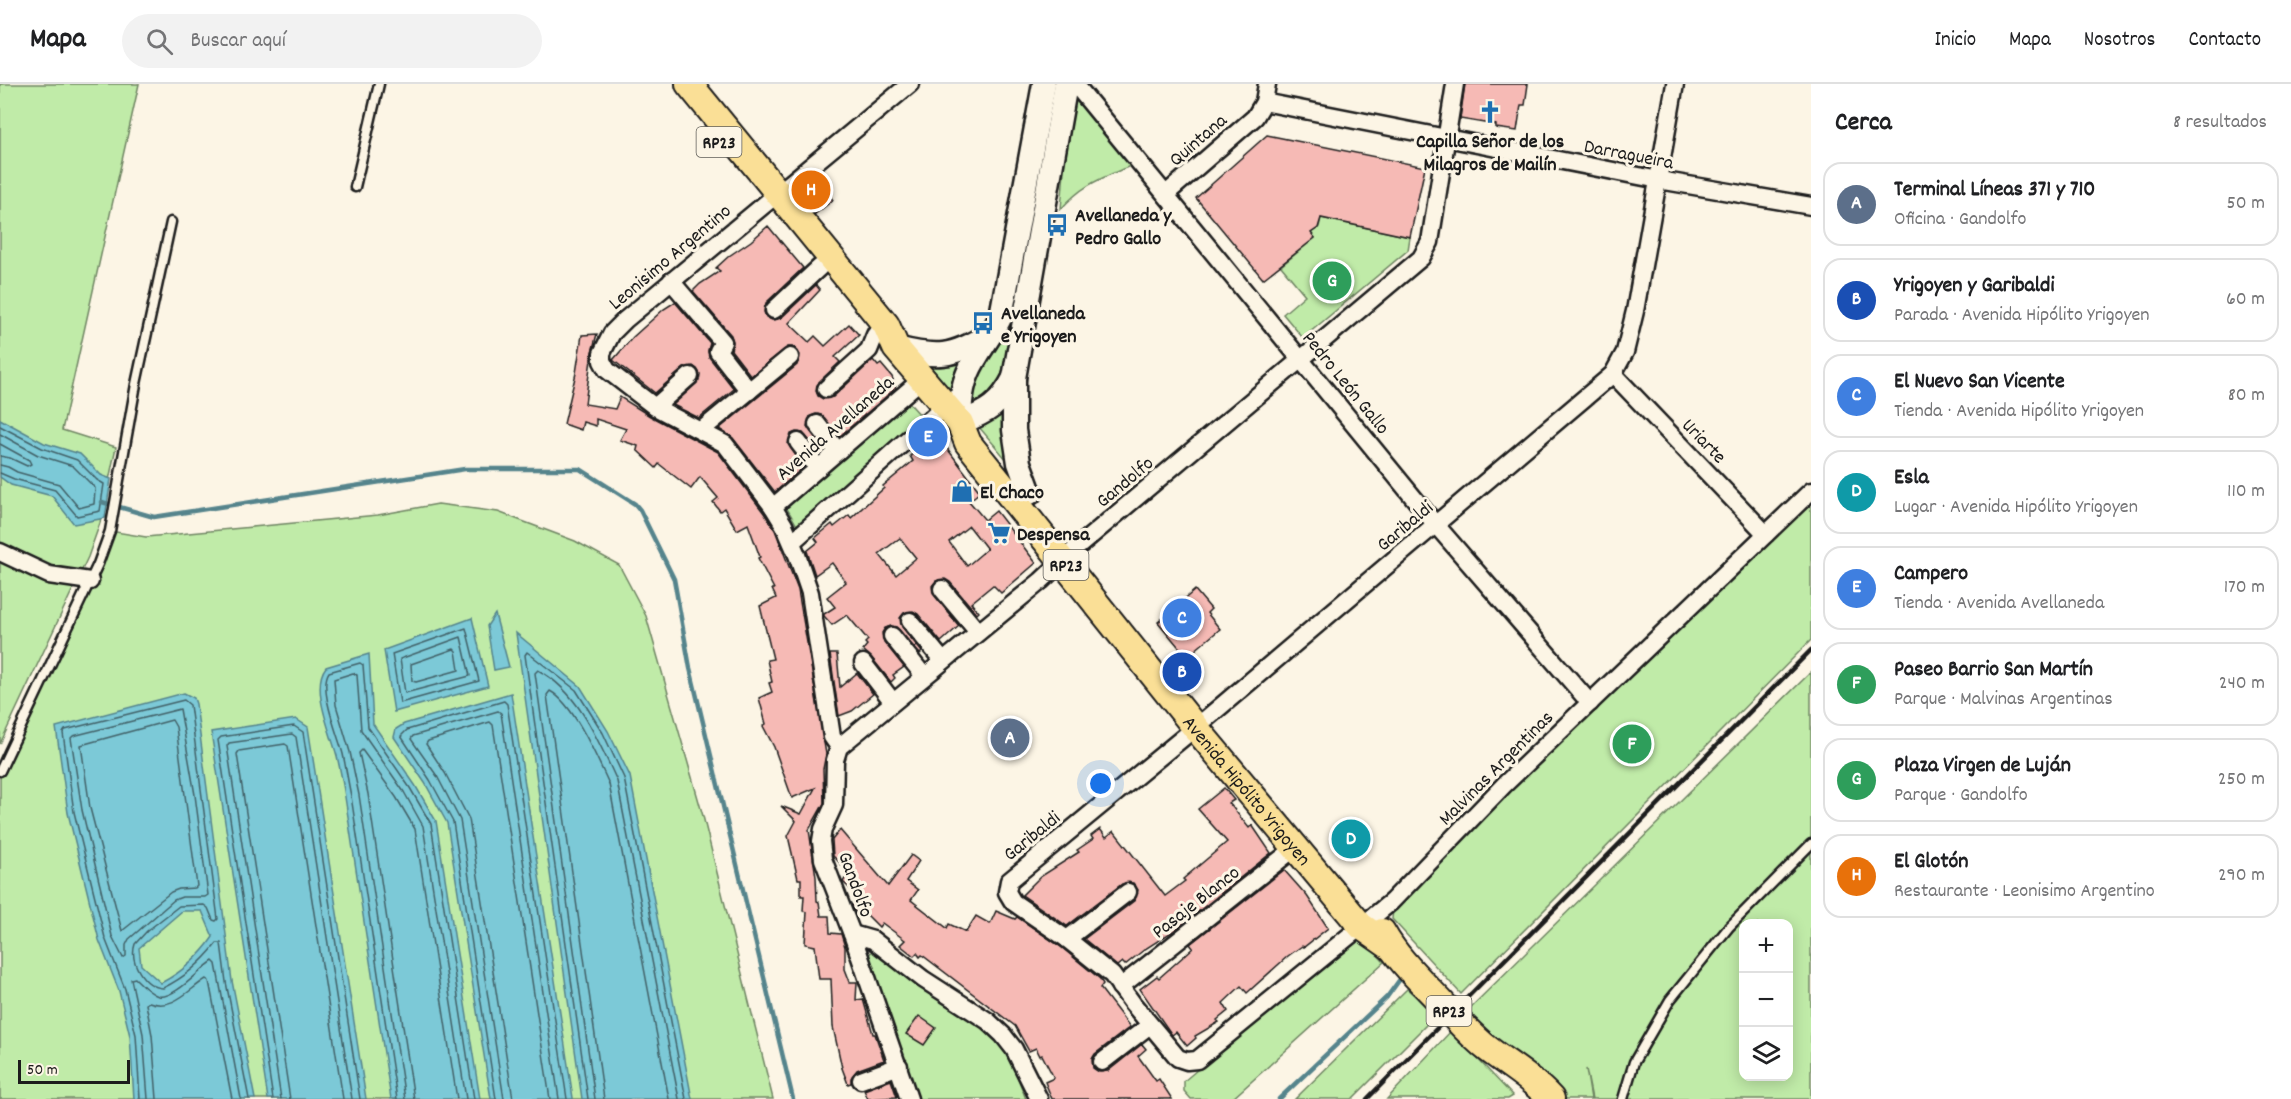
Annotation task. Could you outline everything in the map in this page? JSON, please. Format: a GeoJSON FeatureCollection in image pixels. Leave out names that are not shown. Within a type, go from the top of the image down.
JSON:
{"type":"FeatureCollection","features":[{"type":"Feature","properties":{"kind":"main road","name":"Avenida Hipólito Yrigoyen"},"geometry":{"type":"LineString","coordinates":[[670,84],[773,196],[886,325],[885,341]]}},
{"type":"Feature","properties":{"kind":"main road","name":"Avenida Hipólito Yrigoyen"},"geometry":{"type":"LineString","coordinates":[[689,84],[773,196],[820,267],[922,379],[952,415],[968,442],[1068,555],[1296,847],[1415,976],[1483,1045],[1524,1099]]}},
{"type":"Feature","properties":{"kind":"main road"},"geometry":{"type":"LineString","coordinates":[[952,415],[960,403],[968,372],[995,331],[1001,316],[1044,84]]}},
{"type":"Feature","properties":{"kind":"main road"},"geometry":{"type":"LineString","coordinates":[[1030,493],[1019,463],[1014,430],[1014,378],[1066,84]]}},
{"type":"Feature","properties":{"kind":"main road"},"geometry":{"type":"LineString","coordinates":[[885,341],[926,356],[948,354],[971,346],[995,331]]}},
{"type":"Feature","properties":{"kind":"main road"},"geometry":{"type":"LineString","coordinates":[[952,415],[984,412],[999,402],[1014,378]]}},
{"type":"Feature","properties":{"kind":"main road","name":"Avenida Hipólito Yrigoyen"},"geometry":{"type":"LineString","coordinates":[[952,415],[979,434],[1030,493],[1068,555]]}},
{"type":"Feature","properties":{"kind":"main road","name":"Avenida Hipólito Yrigoyen"},"geometry":{"type":"LineString","coordinates":[[1201,723],[1367,922]]}},
{"type":"Feature","properties":{"kind":"main road","name":"Avenida Hipólito Yrigoyen"},"geometry":{"type":"LineString","coordinates":[[1483,1045],[1551,1099]]}},
{"type":"Feature","properties":{"kind":"street","name":"Leonisimo Argentino"},"geometry":{"type":"LineString","coordinates":[[839,747],[832,737],[810,593],[792,542],[773,507],[725,444],[656,407],[607,370],[602,361],[602,353],[612,333],[625,320],[910,84]]}},
{"type":"Feature","properties":{"kind":"street","name":"Pedro León Gallo"},"geometry":{"type":"LineString","coordinates":[[1075,84],[1436,525],[1590,703]]}},
{"type":"Feature","properties":{"kind":"street","name":"Quintana"},"geometry":{"type":"LineString","coordinates":[[1166,194],[1255,117],[1264,102],[1267,84]]}},
{"type":"Feature","properties":{"kind":"street","name":"Gandolfo"},"geometry":{"type":"LineString","coordinates":[[909,1099],[824,859],[821,841],[823,829],[834,805],[835,760],[839,747],[1041,580],[1421,258],[1430,242],[1455,84]]}},
{"type":"Feature","properties":{"kind":"street","name":"Garibaldi"},"geometry":{"type":"LineString","coordinates":[[1068,939],[1013,902],[1007,892],[1009,880],[1201,723],[1613,374],[1625,352],[1635,311],[1675,84]]}},
{"type":"Feature","properties":{"kind":"street","name":"Darragueira"},"geometry":{"type":"LineString","coordinates":[[1264,102],[1659,180],[1811,206]]}},
{"type":"Feature","properties":{"kind":"street"},"geometry":{"type":"LineString","coordinates":[[774,310],[820,267]]}},
{"type":"Feature","properties":{"kind":"street"},"geometry":{"type":"LineString","coordinates":[[671,281],[723,342],[718,351],[749,391]]}},
{"type":"Feature","properties":{"kind":"street"},"geometry":{"type":"LineString","coordinates":[[826,389],[869,350],[885,341]]}},
{"type":"Feature","properties":{"kind":"street"},"geometry":{"type":"LineString","coordinates":[[703,429],[790,357]]}},
{"type":"Feature","properties":{"kind":"street","name":"Uriarte"},"geometry":{"type":"LineString","coordinates":[[1613,374],[1766,534]]}},
{"type":"Feature","properties":{"kind":"street"},"geometry":{"type":"LineString","coordinates":[[656,407],[690,376]]}},
{"type":"Feature","properties":{"kind":"street","name":"Avenida Avellaneda"},"geometry":{"type":"LineString","coordinates":[[773,507],[922,379]]}},
{"type":"Feature","properties":{"kind":"street"},"geometry":{"type":"LineString","coordinates":[[792,542],[952,415]]}},
{"type":"Feature","properties":{"kind":"street"},"geometry":{"type":"LineString","coordinates":[[817,424],[838,451]]}},
{"type":"Feature","properties":{"kind":"street"},"geometry":{"type":"LineString","coordinates":[[798,442],[818,468]]}},
{"type":"Feature","properties":{"kind":"street","name":"Malvinas Argentinas"},"geometry":{"type":"LineString","coordinates":[[1150,1025],[1178,1058],[1187,1061],[1197,1060],[1391,902],[1504,785],[1811,491]]}},
{"type":"Feature","properties":{"kind":"street"},"geometry":{"type":"LineString","coordinates":[[0,552],[49,575],[90,581]]}},
{"type":"Feature","properties":{"kind":"street"},"geometry":{"type":"LineString","coordinates":[[942,589],[978,632]]}},
{"type":"Feature","properties":{"kind":"street"},"geometry":{"type":"LineString","coordinates":[[910,621],[943,661]]}},
{"type":"Feature","properties":{"kind":"street"},"geometry":{"type":"LineString","coordinates":[[892,636],[924,676]]}},
{"type":"Feature","properties":{"kind":"street"},"geometry":{"type":"LineString","coordinates":[[863,663],[893,702]]}},
{"type":"Feature","properties":{"kind":"street","name":"Pasaje Blanco"},"geometry":{"type":"LineString","coordinates":[[1120,987],[1296,847]]}},
{"type":"Feature","properties":{"kind":"street"},"geometry":{"type":"LineString","coordinates":[[1102,1062],[1150,1025],[1112,975],[1068,939],[1128,892]]}},
{"type":"Feature","properties":{"kind":"street","name":"Gandolfo"},"geometry":{"type":"LineString","coordinates":[[852,934],[873,940],[923,979],[993,1025],[1014,1049],[1039,1099]]}},
{"type":"Feature","properties":{"kind":"street"},"geometry":{"type":"LineString","coordinates":[[861,1080],[899,1066]]}},
{"type":"Feature","properties":{"kind":"lane"},"geometry":{"type":"LineString","coordinates":[[355,187],[379,84]]}},
{"type":"Feature","properties":{"kind":"lane"},"geometry":{"type":"LineString","coordinates":[[0,771],[90,581],[110,531],[126,452],[136,384],[171,222]]}},
{"type":"Feature","properties":{"kind":"lane"},"geometry":{"type":"LineString","coordinates":[[1623,1099],[1634,1062],[1670,1000],[1729,927],[1811,844]]}},
{"type":"Feature","properties":{"kind":"green space"},"geometry":{"type":"Polygon","coordinates":[[[0,84],[139,84],[62,430],[116,447],[100,523],[88,557],[0,744],[0,84]]]}},
{"type":"Feature","properties":{"kind":"green space"},"geometry":{"type":"Polygon","coordinates":[[[1076,101],[1130,166],[1085,188],[1061,209],[1069,108],[1076,101]]]}},
{"type":"Feature","properties":{"kind":"green space"},"geometry":{"type":"Polygon","coordinates":[[[1321,218],[1410,237],[1408,250],[1303,338],[1283,314],[1305,295],[1281,266],[1315,238],[1311,233],[1319,227],[1321,218]]]}},
{"type":"Feature","properties":{"kind":"green space"},"geometry":{"type":"Polygon","coordinates":[[[1015,303],[1010,349],[1001,383],[991,398],[968,411],[970,389],[1015,303]]]}},
{"type":"Feature","properties":{"kind":"green space"},"geometry":{"type":"Polygon","coordinates":[[[968,361],[956,397],[927,363],[968,361]]]}},
{"type":"Feature","properties":{"kind":"green space"},"geometry":{"type":"Polygon","coordinates":[[[904,402],[911,405],[921,416],[799,529],[786,507],[904,402]]]}},
{"type":"Feature","properties":{"kind":"green space"},"geometry":{"type":"Polygon","coordinates":[[[1006,405],[1012,466],[979,427],[990,421],[1006,405]]]}},
{"type":"Feature","properties":{"kind":"green space"},"geometry":{"type":"Polygon","coordinates":[[[1811,494],[1811,640],[1461,994],[1392,919],[1393,909],[1577,723],[1811,494]]]}},
{"type":"Feature","properties":{"kind":"green space"},"geometry":{"type":"Polygon","coordinates":[[[438,504],[498,512],[575,541],[619,565],[646,616],[703,816],[773,1099],[0,1099],[0,771],[110,531],[146,537],[378,515],[438,504]]]}},
{"type":"Feature","properties":{"kind":"green space"},"geometry":{"type":"Polygon","coordinates":[[[1811,672],[1811,1099],[1592,1099],[1586,1069],[1591,1099],[1561,1099],[1485,1033],[1466,1012],[1811,672]]]}},
{"type":"Feature","properties":{"kind":"green space"},"geometry":{"type":"Polygon","coordinates":[[[1363,939],[1384,962],[1232,1099],[1191,1099],[1184,1091],[1184,1081],[1342,947],[1363,939]]]}},
{"type":"Feature","properties":{"kind":"green space"},"geometry":{"type":"Polygon","coordinates":[[[872,951],[929,993],[985,1027],[1010,1058],[1026,1099],[915,1099],[868,956],[872,951]]]}},
{"type":"Feature","properties":{"kind":"green space"},"geometry":{"type":"Polygon","coordinates":[[[1407,989],[1437,1014],[1352,1099],[1295,1099],[1407,989]]]}},
{"type":"Feature","properties":{"kind":"green space"},"geometry":{"type":"Polygon","coordinates":[[[1451,1031],[1513,1096],[1508,1099],[1387,1099],[1451,1031]]]}},
{"type":"Feature","properties":{"kind":"water"},"geometry":{"type":"Polygon","coordinates":[[[0,419],[44,443],[80,454],[101,475],[111,479],[105,518],[74,524],[52,496],[11,485],[0,477],[0,419]]]}},
{"type":"Feature","properties":{"kind":"water"},"geometry":{"type":"Polygon","coordinates":[[[495,614],[509,667],[494,670],[487,626],[495,614]]]}},
{"type":"Feature","properties":{"kind":"water"},"geometry":{"type":"Polygon","coordinates":[[[472,618],[488,686],[394,712],[384,650],[472,618]]]}},
{"type":"Feature","properties":{"kind":"water"},"geometry":{"type":"Polygon","coordinates":[[[516,633],[580,686],[608,731],[630,776],[692,1099],[582,1099],[516,633]]]}},
{"type":"Feature","properties":{"kind":"water"},"geometry":{"type":"Polygon","coordinates":[[[369,654],[373,724],[415,785],[436,821],[480,1099],[391,1099],[343,787],[337,756],[323,710],[320,686],[326,667],[369,654]]]}},
{"type":"Feature","properties":{"kind":"water"},"geometry":{"type":"Polygon","coordinates":[[[184,693],[194,698],[232,981],[255,1099],[134,1099],[130,1036],[119,991],[99,940],[68,813],[56,727],[184,693]],[[182,911],[139,948],[141,965],[161,983],[190,963],[213,937],[202,911],[182,911]]]}},
{"type":"Feature","properties":{"kind":"water"},"geometry":{"type":"Polygon","coordinates":[[[511,693],[573,1099],[491,1099],[447,823],[425,783],[394,737],[396,729],[404,724],[511,693]]]}},
{"type":"Feature","properties":{"kind":"water"},"geometry":{"type":"Polygon","coordinates":[[[296,719],[308,727],[366,1099],[268,1099],[211,732],[296,719]]]}},
{"type":"Feature","properties":{"kind":"building","name":"Capilla Señor de los Milagros de Mailín"},"geometry":{"type":"Polygon","coordinates":[[[1465,84],[1528,84],[1525,105],[1521,105],[1517,131],[1460,119],[1465,84]]]}},
{"type":"Feature","properties":{"kind":"building"},"geometry":{"type":"Polygon","coordinates":[[[1267,135],[1425,167],[1410,237],[1321,218],[1318,228],[1311,233],[1315,238],[1263,279],[1196,198],[1267,135]]]}},
{"type":"Feature","properties":{"kind":"building"},"geometry":{"type":"Polygon","coordinates":[[[815,176],[833,200],[815,214],[796,192],[815,176]]]}},
{"type":"Feature","properties":{"kind":"building"},"geometry":{"type":"Polygon","coordinates":[[[768,226],[803,268],[766,303],[764,312],[766,317],[772,320],[781,318],[816,285],[820,290],[789,323],[809,342],[815,336],[825,346],[849,324],[859,335],[835,357],[840,362],[819,382],[816,391],[818,396],[823,399],[833,397],[873,360],[878,366],[881,364],[892,377],[896,388],[840,436],[821,415],[810,416],[807,426],[822,447],[818,451],[803,433],[791,434],[788,444],[804,467],[775,492],[733,438],[719,429],[797,365],[800,355],[794,347],[788,347],[751,376],[731,350],[733,342],[731,335],[693,291],[720,271],[716,268],[729,256],[768,226]]]}},
{"type":"Feature","properties":{"kind":"building"},"geometry":{"type":"Polygon","coordinates":[[[675,302],[710,343],[709,357],[734,389],[699,418],[673,405],[697,383],[700,374],[693,366],[684,368],[655,393],[613,360],[633,337],[675,302]]]}},
{"type":"Feature","properties":{"kind":"building"},"geometry":{"type":"Polygon","coordinates":[[[597,334],[592,352],[585,404],[615,409],[620,397],[650,416],[718,452],[775,530],[798,590],[826,754],[823,769],[824,803],[809,830],[817,901],[821,916],[829,916],[830,933],[841,934],[845,947],[845,969],[850,982],[857,982],[856,1000],[863,999],[873,1034],[875,1034],[884,1060],[857,1070],[851,1078],[851,1083],[848,1084],[842,1068],[833,1027],[831,979],[819,979],[815,946],[805,944],[807,912],[803,911],[804,896],[801,896],[801,879],[798,879],[788,836],[796,821],[781,806],[801,814],[815,788],[792,798],[774,747],[763,726],[766,724],[759,698],[772,692],[767,660],[773,659],[760,606],[776,598],[772,589],[774,589],[758,558],[760,557],[748,524],[737,530],[724,508],[720,511],[713,502],[718,498],[700,477],[691,489],[659,464],[656,468],[637,450],[638,446],[620,440],[626,429],[596,419],[596,426],[583,422],[581,430],[564,424],[582,335],[597,334]]]}},
{"type":"Feature","properties":{"kind":"building"},"geometry":{"type":"Polygon","coordinates":[[[927,437],[940,439],[980,492],[969,501],[985,520],[996,511],[1036,563],[1001,593],[993,585],[971,603],[979,612],[977,614],[950,582],[945,579],[936,581],[932,586],[934,595],[959,626],[941,642],[918,614],[913,611],[904,613],[900,618],[902,627],[922,652],[920,654],[896,627],[885,628],[882,633],[884,642],[904,667],[893,675],[895,678],[891,682],[863,650],[868,640],[847,615],[832,625],[824,616],[835,607],[827,597],[846,582],[832,563],[815,575],[807,551],[818,542],[815,538],[832,524],[834,527],[849,515],[851,518],[884,488],[883,486],[913,461],[910,456],[916,451],[914,448],[927,437]],[[969,526],[949,542],[967,566],[987,549],[969,526]],[[900,538],[879,554],[896,575],[916,558],[900,538]]]}},
{"type":"Feature","properties":{"kind":"building"},"geometry":{"type":"Polygon","coordinates":[[[1195,590],[1211,609],[1207,613],[1220,629],[1187,657],[1158,622],[1195,590]]]}},
{"type":"Feature","properties":{"kind":"building"},"geometry":{"type":"Polygon","coordinates":[[[830,654],[837,654],[840,687],[857,673],[873,694],[852,711],[839,716],[830,654]]]}},
{"type":"Feature","properties":{"kind":"building"},"geometry":{"type":"Polygon","coordinates":[[[1224,788],[1234,800],[1229,803],[1249,828],[1252,825],[1271,853],[1178,928],[1125,965],[1122,962],[1117,966],[1084,939],[1135,900],[1138,890],[1133,883],[1122,884],[1067,926],[1022,895],[1040,877],[1079,852],[1077,850],[1093,839],[1091,836],[1100,829],[1106,837],[1114,831],[1165,896],[1185,881],[1183,879],[1227,842],[1198,809],[1224,788]]]}},
{"type":"Feature","properties":{"kind":"building"},"geometry":{"type":"Polygon","coordinates":[[[1359,823],[1369,834],[1343,856],[1334,844],[1359,823]]]}},
{"type":"Feature","properties":{"kind":"building"},"geometry":{"type":"Polygon","coordinates":[[[840,830],[888,886],[911,855],[919,861],[906,881],[918,890],[911,900],[947,928],[949,924],[966,932],[976,916],[990,924],[996,911],[1015,919],[1017,917],[1061,947],[1100,979],[1103,984],[1100,988],[1130,1027],[1095,1054],[1092,1059],[1093,1068],[1099,1072],[1108,1071],[1142,1044],[1146,1049],[1138,1056],[1156,1081],[1159,1079],[1172,1099],[1052,1099],[1045,1082],[1054,1078],[1042,1055],[1040,1056],[1036,1048],[1029,1051],[1015,1026],[922,955],[920,957],[917,953],[914,956],[900,945],[905,940],[882,923],[879,927],[864,912],[859,917],[852,905],[859,897],[843,882],[849,872],[833,856],[832,840],[840,830]]]}},
{"type":"Feature","properties":{"kind":"building"},"geometry":{"type":"Polygon","coordinates":[[[1284,870],[1307,896],[1328,928],[1304,947],[1302,946],[1288,956],[1247,993],[1241,986],[1223,1003],[1228,1011],[1217,1020],[1219,1022],[1195,1036],[1196,1038],[1187,1046],[1176,1032],[1172,1035],[1140,989],[1157,976],[1159,978],[1193,948],[1190,944],[1284,870]]]}},
{"type":"Feature","properties":{"kind":"building"},"geometry":{"type":"Polygon","coordinates":[[[919,1016],[936,1028],[924,1045],[906,1034],[919,1016]]]}},
{"type":"Feature","properties":{"kind":"building"},"geometry":{"type":"Polygon","coordinates":[[[891,1080],[897,1097],[868,1099],[864,1090],[891,1080]]]}},
{"type":"Feature","properties":{"kind":"waterway"},"geometry":{"type":"LineString","coordinates":[[102,502],[154,517],[465,469],[580,469],[635,504],[674,579],[690,668],[793,1099]]}},
{"type":"Feature","properties":{"kind":"waterway"},"geometry":{"type":"LineString","coordinates":[[1279,1099],[1387,997],[1403,975]]}},
{"type":"Feature","properties":{"kind":"railway"},"geometry":{"type":"LineString","coordinates":[[1367,1099],[1811,650]]}},
{"type":"Feature","properties":{"kind":"place","name":"Capilla Señor de los Milagros de Mailín"},"geometry":{"type":"Point","coordinates":[1490,112]}},
{"type":"Feature","properties":{"kind":"place","name":"El Glotón"},"geometry":{"type":"Point","coordinates":[811,190]}},
{"type":"Feature","properties":{"kind":"place","name":"Avellaneda y Pedro Gallo"},"geometry":{"type":"Point","coordinates":[1057,225]}},
{"type":"Feature","properties":{"kind":"place","name":"Plaza Virgen de Luján"},"geometry":{"type":"Point","coordinates":[1332,281]}},
{"type":"Feature","properties":{"kind":"place","name":"Avellaneda e Yrigoyen"},"geometry":{"type":"Point","coordinates":[983,323]}},
{"type":"Feature","properties":{"kind":"place","name":"Campero"},"geometry":{"type":"Point","coordinates":[928,437]}},
{"type":"Feature","properties":{"kind":"place","name":"El Chaco"},"geometry":{"type":"Point","coordinates":[962,491]}},
{"type":"Feature","properties":{"kind":"place","name":"Despensa"},"geometry":{"type":"Point","coordinates":[999,533]}},
{"type":"Feature","properties":{"kind":"place","name":"El Nuevo San Vicente"},"geometry":{"type":"Point","coordinates":[1182,618]}},
{"type":"Feature","properties":{"kind":"place","name":"Yrigoyen y Garibaldi"},"geometry":{"type":"Point","coordinates":[1182,672]}},
{"type":"Feature","properties":{"kind":"place","name":"Terminal Líneas 371 y 710"},"geometry":{"type":"Point","coordinates":[1010,738]}},
{"type":"Feature","properties":{"kind":"place","name":"Paseo Barrio San Martín"},"geometry":{"type":"Point","coordinates":[1632,744]}},
{"type":"Feature","properties":{"kind":"place","name":"Esla"},"geometry":{"type":"Point","coordinates":[1351,839]}}]}
